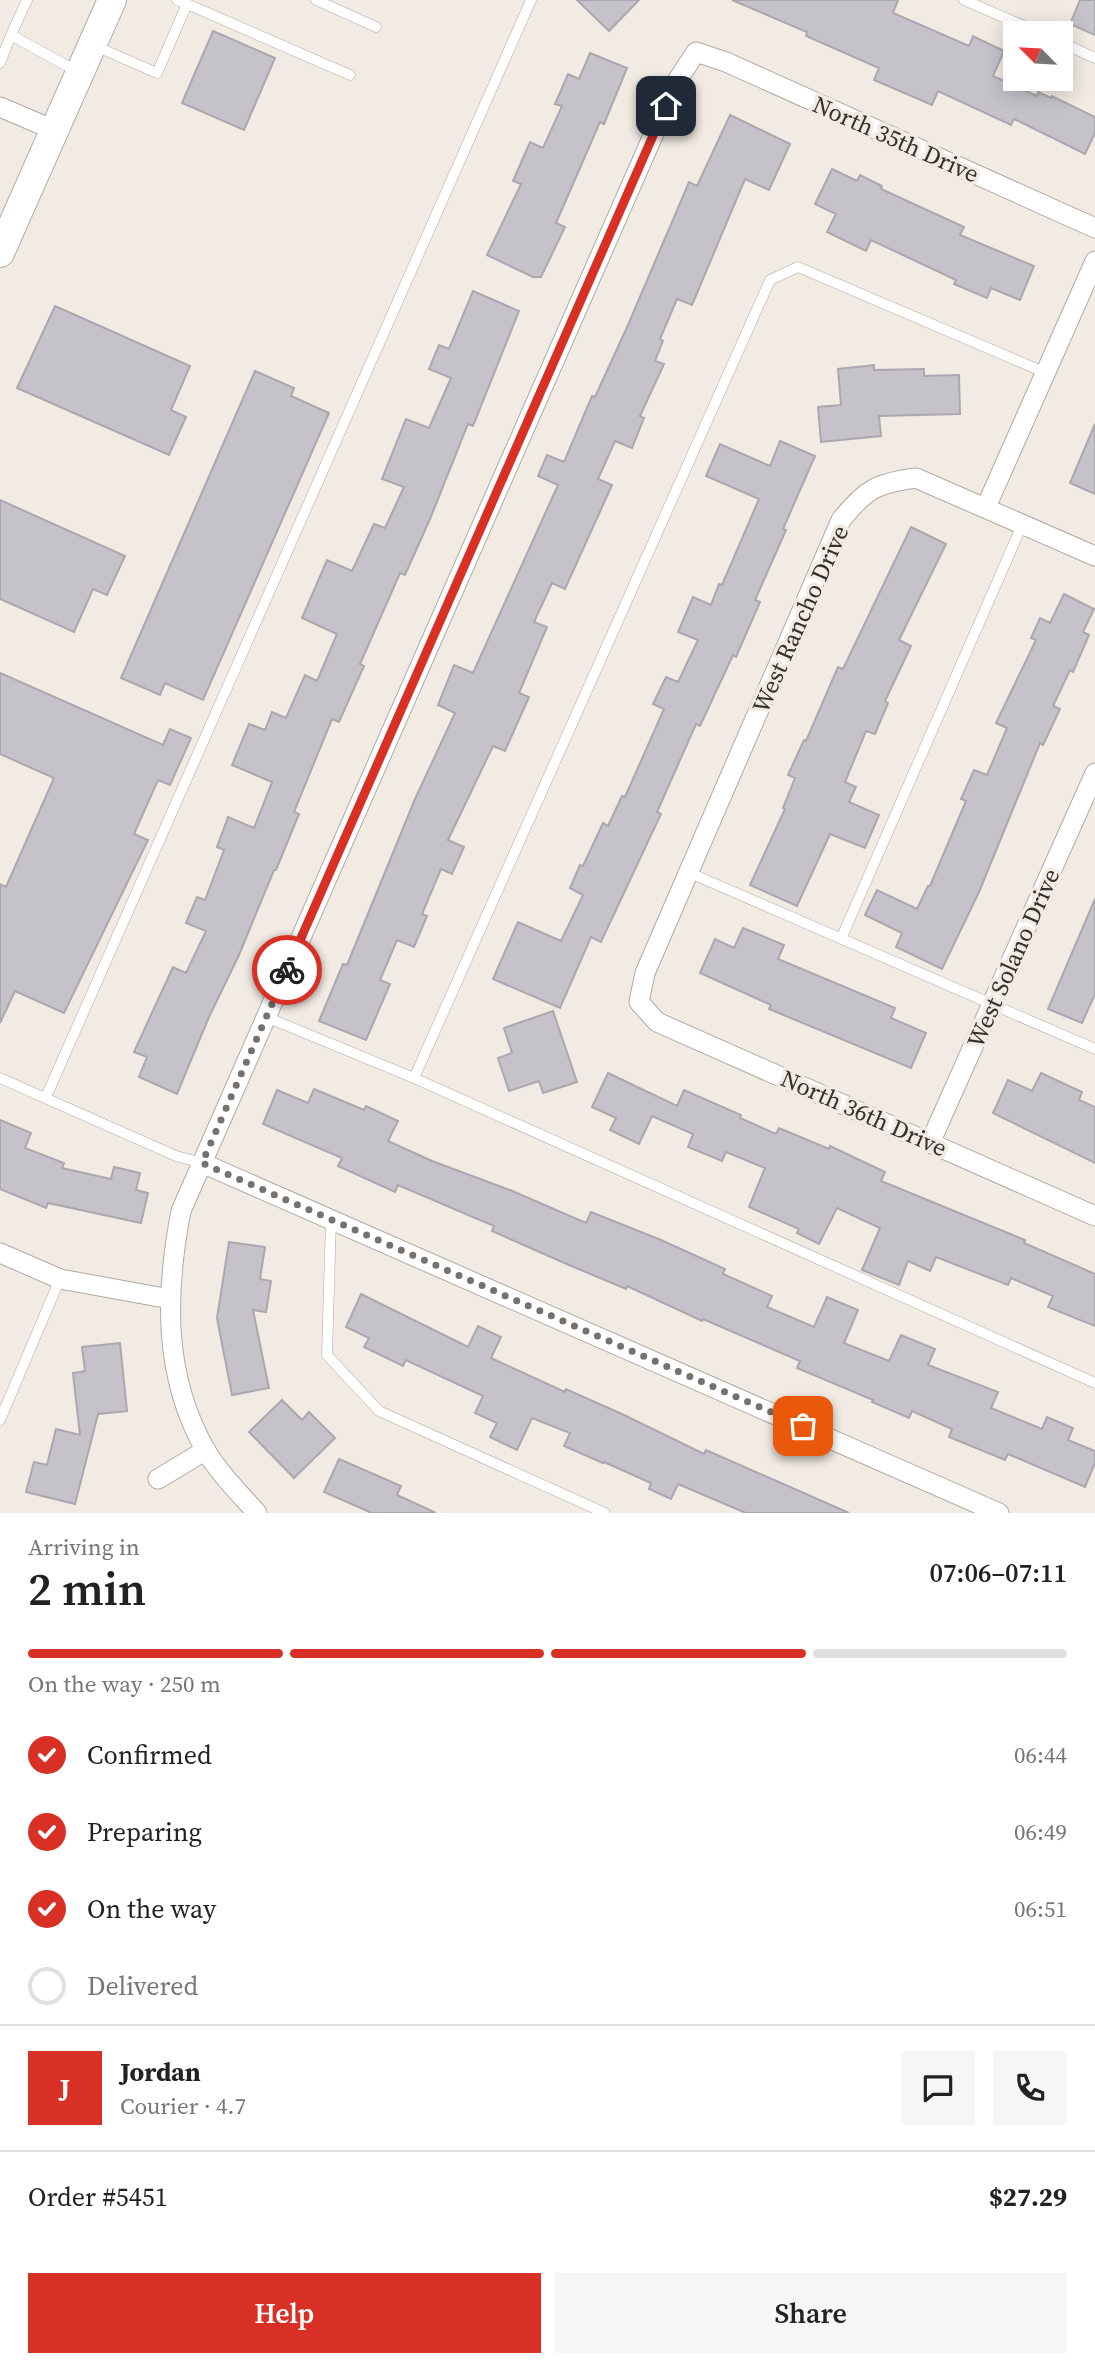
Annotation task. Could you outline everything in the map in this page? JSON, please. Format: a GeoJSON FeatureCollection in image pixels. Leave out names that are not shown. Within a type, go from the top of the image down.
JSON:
{"type":"FeatureCollection","features":[{"type":"Feature","properties":{"kind":"main road"},"geometry":{"type":"LineString","coordinates":[[0,253],[108,2]]}},
{"type":"Feature","properties":{"kind":"street","name":"North 35th Drive"},"geometry":{"type":"LineString","coordinates":[[266,1017],[677,81],[696,52],[738,68],[1095,228]]}},
{"type":"Feature","properties":{"kind":"street"},"geometry":{"type":"LineString","coordinates":[[0,107],[54,130]]}},
{"type":"Feature","properties":{"kind":"street"},"geometry":{"type":"LineString","coordinates":[[1095,261],[986,507],[1095,556]]}},
{"type":"Feature","properties":{"kind":"street","name":"West Rancho Drive"},"geometry":{"type":"LineString","coordinates":[[639,1002],[645,973],[841,520],[860,496],[891,481],[916,478],[986,507]]}},
{"type":"Feature","properties":{"kind":"street","name":"West Solano Drive"},"geometry":{"type":"LineString","coordinates":[[930,1143],[1095,773]]}},
{"type":"Feature","properties":{"kind":"street","name":"North 36th Drive"},"geometry":{"type":"LineString","coordinates":[[639,1002],[657,1021],[1095,1216]]}},
{"type":"Feature","properties":{"kind":"street"},"geometry":{"type":"LineString","coordinates":[[257,1513],[223,1475],[206,1450],[175,1373],[170,1334],[170,1299],[173,1250],[181,1211],[266,1017]]}},
{"type":"Feature","properties":{"kind":"street"},"geometry":{"type":"LineString","coordinates":[[202,1163],[999,1513]]}},
{"type":"Feature","properties":{"kind":"street"},"geometry":{"type":"LineString","coordinates":[[0,1253],[60,1279],[170,1299]]}},
{"type":"Feature","properties":{"kind":"street"},"geometry":{"type":"LineString","coordinates":[[158,1479],[206,1450]]}},
{"type":"Feature","properties":{"kind":"lane"},"geometry":{"type":"LineString","coordinates":[[0,63],[27,0]]}},
{"type":"Feature","properties":{"kind":"lane"},"geometry":{"type":"LineString","coordinates":[[316,0],[376,27]]}},
{"type":"Feature","properties":{"kind":"lane"},"geometry":{"type":"LineString","coordinates":[[46,1097],[531,0]]}},
{"type":"Feature","properties":{"kind":"lane"},"geometry":{"type":"LineString","coordinates":[[964,0],[1012,21]]}},
{"type":"Feature","properties":{"kind":"lane"},"geometry":{"type":"LineString","coordinates":[[92,44],[157,73],[182,2],[350,75]]}},
{"type":"Feature","properties":{"kind":"lane"},"geometry":{"type":"LineString","coordinates":[[11,35],[79,73]]}},
{"type":"Feature","properties":{"kind":"lane"},"geometry":{"type":"LineString","coordinates":[[1073,48],[1095,58]]}},
{"type":"Feature","properties":{"kind":"lane"},"geometry":{"type":"LineString","coordinates":[[414,1078],[770,280],[798,268],[1045,373]]}},
{"type":"Feature","properties":{"kind":"lane"},"geometry":{"type":"LineString","coordinates":[[841,939],[1022,525]]}},
{"type":"Feature","properties":{"kind":"lane"},"geometry":{"type":"LineString","coordinates":[[690,873],[1095,1049]]}},
{"type":"Feature","properties":{"kind":"lane"},"geometry":{"type":"LineString","coordinates":[[266,1017],[414,1078],[1095,1383]]}},
{"type":"Feature","properties":{"kind":"lane"},"geometry":{"type":"LineString","coordinates":[[0,1078],[176,1156],[202,1163]]}},
{"type":"Feature","properties":{"kind":"lane"},"geometry":{"type":"LineString","coordinates":[[331,1218],[327,1355],[379,1412],[605,1513]]}},
{"type":"Feature","properties":{"kind":"lane"},"geometry":{"type":"LineString","coordinates":[[0,1420],[60,1279]]}},
{"type":"Feature","properties":{"kind":"building"},"geometry":{"type":"Polygon","coordinates":[[[577,0],[639,0],[609,31],[577,0]]]}},
{"type":"Feature","properties":{"kind":"building"},"geometry":{"type":"Polygon","coordinates":[[[732,0],[898,0],[893,13],[969,46],[973,36],[1003,51],[993,76],[1003,81],[1003,91],[1026,91],[1037,96],[1038,92],[1051,98],[1052,96],[1095,117],[1095,133],[1085,154],[1014,119],[1011,125],[938,91],[932,105],[874,80],[879,68],[806,36],[807,32],[732,0]]]}},
{"type":"Feature","properties":{"kind":"building"},"geometry":{"type":"Polygon","coordinates":[[[1080,0],[1095,0],[1095,35],[1073,25],[1071,21],[1080,0]]]}},
{"type":"Feature","properties":{"kind":"building"},"geometry":{"type":"Polygon","coordinates":[[[213,31],[275,58],[244,130],[182,103],[213,31]]]}},
{"type":"Feature","properties":{"kind":"building"},"geometry":{"type":"Polygon","coordinates":[[[590,53],[627,68],[604,124],[600,122],[556,223],[565,227],[541,277],[533,277],[487,255],[521,184],[513,181],[530,142],[543,148],[562,106],[555,104],[568,74],[579,79],[590,53]]]}},
{"type":"Feature","properties":{"kind":"building"},"geometry":{"type":"Polygon","coordinates":[[[730,115],[790,144],[769,190],[745,179],[692,305],[677,299],[660,339],[663,341],[655,361],[664,364],[640,416],[644,418],[632,448],[615,441],[598,479],[612,485],[565,589],[552,583],[534,622],[547,627],[519,693],[529,697],[505,751],[493,746],[448,840],[464,847],[452,874],[441,869],[422,914],[427,916],[414,947],[397,940],[380,980],[390,984],[366,1040],[319,1021],[343,964],[347,965],[415,799],[455,713],[438,705],[454,665],[473,673],[558,485],[538,476],[547,455],[564,462],[592,396],[595,397],[628,325],[689,182],[697,186],[730,115]]]}},
{"type":"Feature","properties":{"kind":"building"},"geometry":{"type":"Polygon","coordinates":[[[832,169],[857,181],[860,175],[882,186],[881,189],[964,227],[960,235],[1034,266],[1020,300],[991,288],[987,298],[954,284],[956,280],[871,240],[866,251],[827,232],[836,214],[815,204],[832,169]]]}},
{"type":"Feature","properties":{"kind":"building"},"geometry":{"type":"Polygon","coordinates":[[[473,291],[519,311],[473,426],[468,424],[405,575],[400,573],[360,664],[364,666],[339,722],[332,719],[294,812],[299,814],[276,870],[177,1094],[139,1077],[147,1057],[134,1052],[173,967],[186,973],[206,931],[186,923],[197,897],[205,900],[224,850],[217,847],[228,817],[254,828],[272,782],[232,765],[249,724],[265,730],[272,712],[286,718],[305,675],[317,681],[337,634],[302,618],[327,560],[352,571],[374,524],[385,528],[404,487],[382,479],[406,419],[429,428],[451,378],[429,369],[439,345],[449,349],[473,291]]]}},
{"type":"Feature","properties":{"kind":"building"},"geometry":{"type":"Polygon","coordinates":[[[55,306],[190,366],[171,410],[186,417],[169,455],[17,388],[55,306]]]}},
{"type":"Feature","properties":{"kind":"building"},"geometry":{"type":"Polygon","coordinates":[[[874,365],[874,370],[924,369],[924,376],[959,375],[960,414],[879,416],[881,436],[821,442],[818,407],[841,405],[838,369],[874,365]]]}},
{"type":"Feature","properties":{"kind":"building"},"geometry":{"type":"Polygon","coordinates":[[[255,371],[294,388],[291,396],[329,413],[203,700],[165,683],[160,695],[121,678],[255,371]]]}},
{"type":"Feature","properties":{"kind":"building"},"geometry":{"type":"Polygon","coordinates":[[[1095,424],[1095,494],[1070,483],[1095,424]]]}},
{"type":"Feature","properties":{"kind":"building"},"geometry":{"type":"Polygon","coordinates":[[[780,441],[815,456],[755,600],[760,602],[736,657],[733,655],[700,726],[696,724],[657,812],[661,814],[601,942],[591,937],[560,1008],[493,979],[518,922],[561,941],[583,895],[570,888],[580,865],[583,866],[603,823],[608,826],[622,796],[625,797],[664,709],[653,704],[666,677],[678,682],[698,640],[678,632],[693,597],[711,605],[759,499],[706,476],[720,444],[770,466],[780,441]]]}},
{"type":"Feature","properties":{"kind":"building"},"geometry":{"type":"Polygon","coordinates":[[[0,500],[125,556],[107,595],[93,589],[74,632],[0,599],[0,500]]]}},
{"type":"Feature","properties":{"kind":"building"},"geometry":{"type":"Polygon","coordinates":[[[911,527],[946,544],[899,640],[911,646],[885,701],[888,703],[875,734],[866,731],[845,782],[856,787],[849,802],[879,815],[865,848],[830,834],[797,906],[750,885],[785,809],[783,808],[795,778],[788,775],[838,667],[843,669],[911,527]]]}},
{"type":"Feature","properties":{"kind":"building"},"geometry":{"type":"Polygon","coordinates":[[[1064,594],[1094,609],[1083,632],[1089,635],[1073,672],[1070,670],[1053,706],[1060,709],[1043,745],[1040,743],[979,892],[942,969],[896,947],[902,933],[865,915],[877,890],[917,909],[930,886],[966,801],[961,799],[974,770],[987,775],[1007,728],[996,723],[1036,640],[1031,638],[1040,618],[1050,623],[1064,594]]]}},
{"type":"Feature","properties":{"kind":"building"},"geometry":{"type":"Polygon","coordinates":[[[0,673],[163,745],[170,729],[191,738],[170,785],[158,780],[134,834],[148,840],[64,1013],[15,991],[0,1023],[0,884],[6,887],[54,778],[0,754],[0,673]]]}},
{"type":"Feature","properties":{"kind":"building"},"geometry":{"type":"Polygon","coordinates":[[[1095,899],[1095,994],[1082,1023],[1048,1009],[1095,899]]]}},
{"type":"Feature","properties":{"kind":"building"},"geometry":{"type":"Polygon","coordinates":[[[743,928],[784,945],[778,959],[895,1008],[891,1018],[926,1033],[911,1068],[769,1009],[771,1005],[700,973],[715,939],[734,948],[743,928]]]}},
{"type":"Feature","properties":{"kind":"building"},"geometry":{"type":"Polygon","coordinates":[[[553,1011],[577,1082],[543,1093],[539,1081],[509,1091],[498,1058],[512,1053],[504,1028],[553,1011]]]}},
{"type":"Feature","properties":{"kind":"building"},"geometry":{"type":"Polygon","coordinates":[[[608,1073],[677,1106],[684,1090],[776,1134],[779,1128],[829,1149],[830,1146],[885,1172],[881,1181],[1025,1240],[1024,1243],[1095,1274],[1095,1326],[1048,1307],[1053,1296],[1011,1278],[1008,1285],[936,1257],[930,1271],[908,1261],[899,1285],[862,1270],[880,1228],[837,1208],[819,1244],[797,1233],[799,1229],[749,1207],[765,1168],[726,1152],[722,1161],[688,1147],[693,1134],[652,1116],[639,1144],[610,1130],[616,1118],[592,1107],[608,1073]]]}},
{"type":"Feature","properties":{"kind":"building"},"geometry":{"type":"Polygon","coordinates":[[[1041,1073],[1082,1092],[1079,1100],[1095,1107],[1095,1163],[993,1113],[1008,1080],[1032,1091],[1041,1073]]]}},
{"type":"Feature","properties":{"kind":"building"},"geometry":{"type":"Polygon","coordinates":[[[314,1089],[364,1110],[366,1106],[398,1121],[388,1141],[586,1223],[591,1212],[661,1240],[725,1269],[723,1274],[772,1296],[767,1307],[814,1327],[827,1297],[858,1310],[844,1343],[889,1361],[901,1335],[935,1349],[928,1365],[998,1392],[991,1408],[1042,1429],[1047,1417],[1073,1428],[1068,1440],[1095,1451],[1095,1463],[1085,1487],[1008,1454],[1005,1460],[949,1437],[952,1429],[912,1411],[909,1418],[872,1402],[873,1400],[797,1368],[800,1361],[703,1319],[702,1321],[627,1286],[626,1289],[569,1265],[492,1231],[494,1226],[398,1185],[395,1192],[338,1166],[342,1158],[263,1124],[277,1090],[308,1103],[314,1089]]]}},
{"type":"Feature","properties":{"kind":"building"},"geometry":{"type":"Polygon","coordinates":[[[0,1120],[31,1133],[25,1148],[64,1163],[62,1168],[111,1179],[114,1167],[140,1173],[136,1190],[148,1193],[141,1223],[48,1203],[46,1208],[0,1189],[0,1120]]]}},
{"type":"Feature","properties":{"kind":"building"},"geometry":{"type":"Polygon","coordinates":[[[229,1242],[265,1247],[260,1279],[271,1281],[266,1312],[253,1310],[269,1388],[232,1395],[217,1318],[229,1242]]]}},
{"type":"Feature","properties":{"kind":"building"},"geometry":{"type":"Polygon","coordinates":[[[361,1294],[468,1347],[478,1326],[501,1337],[491,1358],[565,1392],[566,1389],[624,1415],[704,1454],[706,1450],[849,1513],[746,1513],[678,1484],[671,1499],[649,1489],[651,1483],[564,1446],[570,1433],[532,1418],[517,1450],[490,1437],[497,1423],[475,1413],[483,1396],[406,1360],[403,1366],[364,1347],[369,1338],[346,1327],[361,1294]]]}},
{"type":"Feature","properties":{"kind":"building"},"geometry":{"type":"Polygon","coordinates":[[[120,1343],[127,1411],[98,1414],[75,1504],[26,1492],[34,1462],[47,1465],[56,1429],[80,1435],[73,1373],[85,1371],[82,1347],[120,1343]]]}},
{"type":"Feature","properties":{"kind":"building"},"geometry":{"type":"Polygon","coordinates":[[[282,1400],[302,1420],[309,1412],[335,1438],[294,1478],[249,1432],[282,1400]]]}},
{"type":"Feature","properties":{"kind":"building"},"geometry":{"type":"Polygon","coordinates":[[[339,1459],[401,1486],[397,1495],[436,1513],[372,1513],[324,1492],[339,1459]]]}},
{"type":"Feature","properties":{"kind":"way so far"},"geometry":{"type":"LineString","coordinates":[[287,970],[202,1163],[803,1426]]}},
{"type":"Feature","properties":{"kind":"route"},"geometry":{"type":"LineString","coordinates":[[287,970],[666,106]]}}]}
